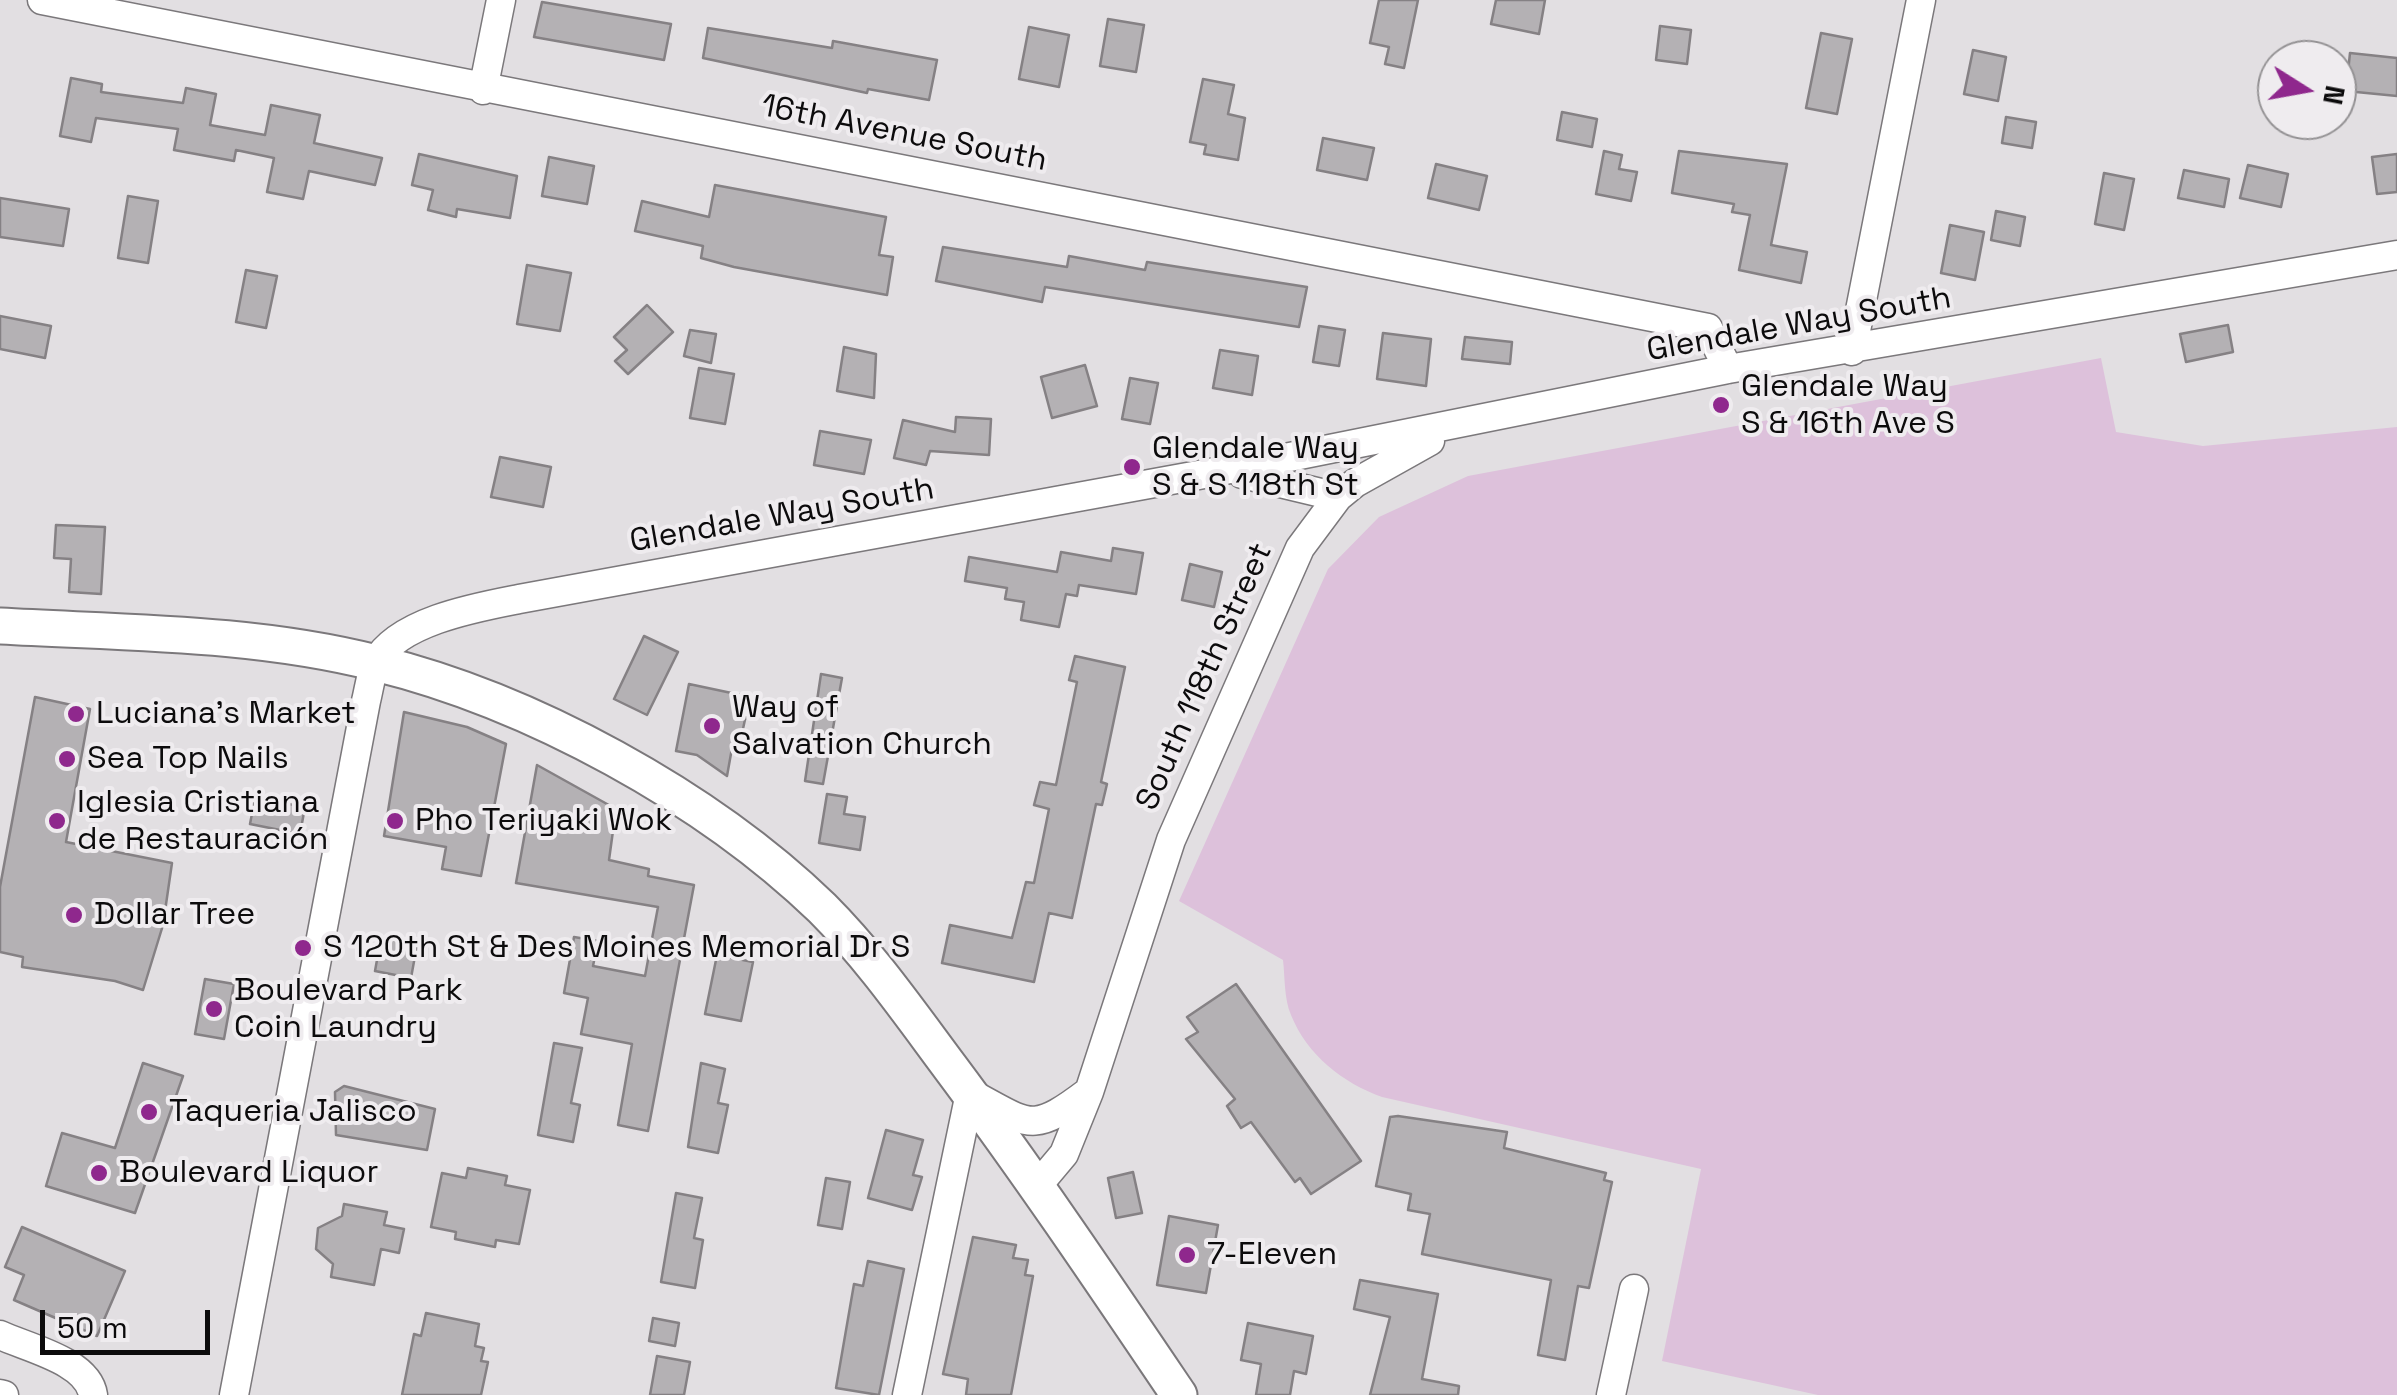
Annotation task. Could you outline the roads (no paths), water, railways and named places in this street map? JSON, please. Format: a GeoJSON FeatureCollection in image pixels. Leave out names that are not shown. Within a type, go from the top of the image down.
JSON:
{"type":"FeatureCollection","features":[{"type":"Feature","properties":{"kind":"main road"},"geometry":{"type":"LineString","coordinates":[[0,626],[202,638],[376,663],[557,730],[625,764],[721,827],[822,909],[873,964],[1038,1185],[1179,1395]]}},
{"type":"Feature","properties":{"kind":"street","name":"16th Avenue South"},"geometry":{"type":"LineString","coordinates":[[42,0],[482,90],[1708,328],[1728,370]]}},
{"type":"Feature","properties":{"kind":"street"},"geometry":{"type":"LineString","coordinates":[[482,90],[501,0]]}},
{"type":"Feature","properties":{"kind":"street"},"geometry":{"type":"LineString","coordinates":[[1852,351],[1921,0]]}},
{"type":"Feature","properties":{"kind":"street","name":"Glendale Way South"},"geometry":{"type":"LineString","coordinates":[[376,663],[402,638],[473,608],[1215,472],[1728,370],[2397,255]]}},
{"type":"Feature","properties":{"kind":"street","name":"South 118th Street"},"geometry":{"type":"LineString","coordinates":[[1038,1185],[1064,1154],[1089,1092],[1171,840],[1294,560],[1338,497],[1400,454],[1444,434],[1526,412]]}},
{"type":"Feature","properties":{"kind":"street","name":"Glendale Way South"},"geometry":{"type":"LineString","coordinates":[[1215,472],[1262,476],[1338,497]]}},
{"type":"Feature","properties":{"kind":"street"},"geometry":{"type":"LineString","coordinates":[[234,1395],[376,663]]}},
{"type":"Feature","properties":{"kind":"street"},"geometry":{"type":"LineString","coordinates":[[907,1395],[970,1093],[1034,1124],[1054,1118],[1089,1092]]}},
{"type":"Feature","properties":{"kind":"street"},"geometry":{"type":"LineString","coordinates":[[1611,1395],[1634,1288]]}},
{"type":"Feature","properties":{"kind":"street"},"geometry":{"type":"LineString","coordinates":[[0,1335],[76,1369],[91,1384],[93,1395]]}},
{"type":"Feature","properties":{"kind":"place","name":"Glendale Way S & 16th Ave S"},"geometry":{"type":"Point","coordinates":[1721,405]}},
{"type":"Feature","properties":{"kind":"place","name":"Glendale Way S & S 118th St"},"geometry":{"type":"Point","coordinates":[1132,467]}},
{"type":"Feature","properties":{"kind":"place","name":"Luciana's Market"},"geometry":{"type":"Point","coordinates":[76,714]}},
{"type":"Feature","properties":{"kind":"place","name":"Way of Salvation Church"},"geometry":{"type":"Point","coordinates":[712,726]}},
{"type":"Feature","properties":{"kind":"place","name":"Sea Top Nails"},"geometry":{"type":"Point","coordinates":[67,759]}},
{"type":"Feature","properties":{"kind":"place","name":"Iglesia Cristiana de Restauración"},"geometry":{"type":"Point","coordinates":[57,821]}},
{"type":"Feature","properties":{"kind":"place","name":"Pho Teriyaki Wok"},"geometry":{"type":"Point","coordinates":[395,821]}},
{"type":"Feature","properties":{"kind":"place","name":"Dollar Tree"},"geometry":{"type":"Point","coordinates":[74,915]}},
{"type":"Feature","properties":{"kind":"place","name":"S 120th St & Des Moines Memorial Dr S"},"geometry":{"type":"Point","coordinates":[303,948]}},
{"type":"Feature","properties":{"kind":"place","name":"Boulevard Park Coin Laundry"},"geometry":{"type":"Point","coordinates":[214,1009]}},
{"type":"Feature","properties":{"kind":"place","name":"Taqueria Jalisco"},"geometry":{"type":"Point","coordinates":[149,1112]}},
{"type":"Feature","properties":{"kind":"place","name":"Boulevard Liquor"},"geometry":{"type":"Point","coordinates":[99,1173]}},
{"type":"Feature","properties":{"kind":"place","name":"7-Eleven"},"geometry":{"type":"Point","coordinates":[1187,1255]}}]}
